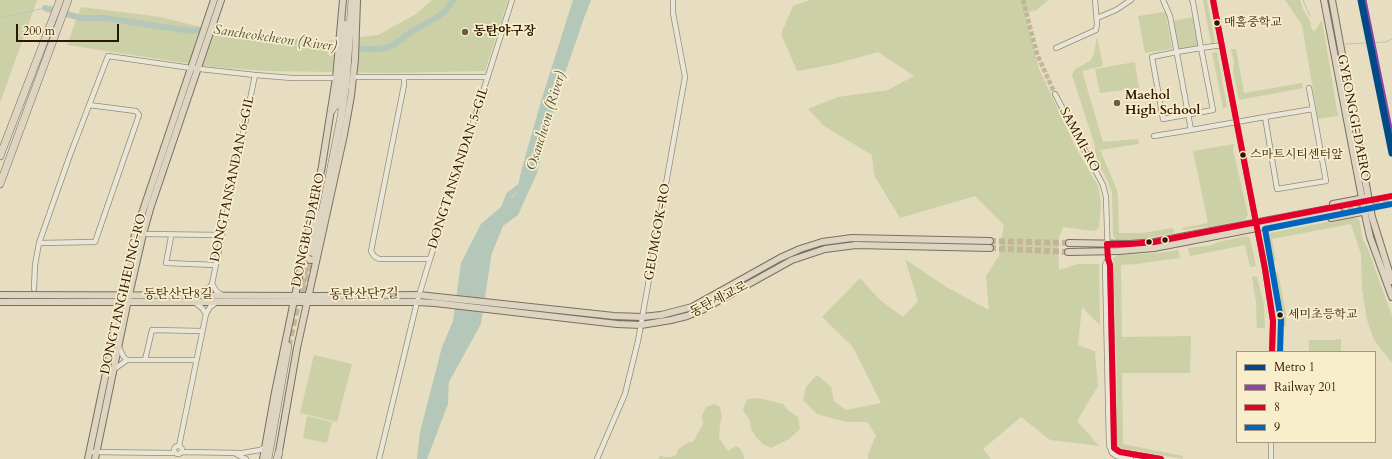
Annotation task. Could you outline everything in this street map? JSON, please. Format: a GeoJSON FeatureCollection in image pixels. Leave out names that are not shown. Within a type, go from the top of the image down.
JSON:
{"type":"FeatureCollection","features":[{"type":"Feature","properties":{"kind":"highway"},"geometry":{"type":"LineString","coordinates":[[0,184],[61,5],[68,0]]}},
{"type":"Feature","properties":{"kind":"highway","name":"DONGBU-DAERO"},"geometry":{"type":"LineString","coordinates":[[311,254],[341,117],[347,59],[348,0]]}},
{"type":"Feature","properties":{"kind":"highway","name":"DONGBU-DAERO"},"geometry":{"type":"LineString","coordinates":[[347,44],[352,0]]}},
{"type":"Feature","properties":{"kind":"highway"},"geometry":{"type":"LineString","coordinates":[[0,156],[56,21]]}},
{"type":"Feature","properties":{"kind":"highway"},"geometry":{"type":"LineString","coordinates":[[347,59],[351,66],[348,94],[351,96]]}},
{"type":"Feature","properties":{"kind":"highway","name":"DONGBU-DAERO"},"geometry":{"type":"LineString","coordinates":[[311,254],[347,59]]}},
{"type":"Feature","properties":{"kind":"highway"},"geometry":{"type":"LineString","coordinates":[[332,110],[339,99]]}},
{"type":"Feature","properties":{"kind":"highway","name":"DONGBU-DAERO"},"geometry":{"type":"LineString","coordinates":[[268,459],[291,346]]}},
{"type":"Feature","properties":{"kind":"highway","name":"DONGBU-DAERO"},"geometry":{"type":"LineString","coordinates":[[273,459],[291,346]]}},
{"type":"Feature","properties":{"kind":"main road","name":"DONGTANGIHEUNG-RO"},"geometry":{"type":"LineString","coordinates":[[88,459],[125,298],[151,206],[194,68],[200,41],[214,0]]}},
{"type":"Feature","properties":{"kind":"main road","name":"DONGTANGIHEUNG-RO"},"geometry":{"type":"LineString","coordinates":[[95,456],[119,346],[125,298],[137,228],[194,68],[207,42],[221,0]]}},
{"type":"Feature","properties":{"kind":"main road","name":"DONGBU-DAERO"},"geometry":{"type":"LineString","coordinates":[[278,457],[291,346],[295,296],[311,254],[344,135],[351,96],[353,77],[347,59],[343,0]]}},
{"type":"Feature","properties":{"kind":"main road","name":"DONGBU-DAERO"},"geometry":{"type":"LineString","coordinates":[[347,44],[357,0]]}},
{"type":"Feature","properties":{"kind":"main road","name":"GYEONGGI-DAERO"},"geometry":{"type":"LineString","coordinates":[[1324,0],[1361,199],[1370,237],[1392,297]]}},
{"type":"Feature","properties":{"kind":"main road","name":"GYEONGGI-DAERO"},"geometry":{"type":"LineString","coordinates":[[1332,0],[1368,197],[1377,235],[1392,281]]}},
{"type":"Feature","properties":{"kind":"main road","name":"DONGBU-DAERO"},"geometry":{"type":"LineString","coordinates":[[263,459],[291,346],[307,303],[311,254],[322,166],[336,78],[347,59]]}},
{"type":"Feature","properties":{"kind":"main road"},"geometry":{"type":"LineString","coordinates":[[1266,224],[1272,217],[1368,197]]}},
{"type":"Feature","properties":{"kind":"main road"},"geometry":{"type":"LineString","coordinates":[[1068,243],[1130,244],[1154,242],[1266,224],[1339,209]]}},
{"type":"Feature","properties":{"kind":"main road"},"geometry":{"type":"LineString","coordinates":[[1266,224],[1275,228],[1371,210]]}},
{"type":"Feature","properties":{"kind":"main road"},"geometry":{"type":"LineString","coordinates":[[1068,252],[1108,252],[1154,248],[1256,225]]}},
{"type":"Feature","properties":{"kind":"main road","name":"동탄세교로"},"geometry":{"type":"LineString","coordinates":[[419,295],[614,316],[642,317],[669,314],[692,307],[790,253],[806,246],[830,240],[865,238],[990,241]]}},
{"type":"Feature","properties":{"kind":"main road","name":"동탄세교로"},"geometry":{"type":"LineString","coordinates":[[417,302],[617,324],[641,325],[671,320],[697,312],[792,260],[825,249],[856,245],[990,248]]}},
{"type":"Feature","properties":{"kind":"main road","name":"동탄산단8길"},"geometry":{"type":"LineString","coordinates":[[0,295],[125,298],[194,302],[307,303]]}},
{"type":"Feature","properties":{"kind":"main road","name":"동탄산단8길"},"geometry":{"type":"LineString","coordinates":[[0,302],[202,295],[308,296]]}},
{"type":"Feature","properties":{"kind":"main road","name":"동탄산단7길"},"geometry":{"type":"LineString","coordinates":[[308,296],[419,295]]}},
{"type":"Feature","properties":{"kind":"main road","name":"동탄산단7길"},"geometry":{"type":"LineString","coordinates":[[307,303],[417,302]]}},
{"type":"Feature","properties":{"kind":"street","name":"DONGTANSANDAN 5-GIL"},"geometry":{"type":"LineString","coordinates":[[379,459],[419,295],[512,0]]}},
{"type":"Feature","properties":{"kind":"street","name":"GEUMGOK-RO"},"geometry":{"type":"LineString","coordinates":[[597,459],[625,394],[641,325],[685,77],[673,13],[673,0]]}},
{"type":"Feature","properties":{"kind":"street"},"geometry":{"type":"LineString","coordinates":[[1056,48],[1096,30],[1097,18],[1094,0]]}},
{"type":"Feature","properties":{"kind":"street"},"geometry":{"type":"LineString","coordinates":[[1097,18],[1116,10],[1131,0]]}},
{"type":"Feature","properties":{"kind":"street"},"geometry":{"type":"LineString","coordinates":[[1163,0],[1170,16],[1191,130]]}},
{"type":"Feature","properties":{"kind":"street"},"geometry":{"type":"LineString","coordinates":[[1192,0],[1201,48],[1212,110],[1163,119],[1152,57],[1177,52],[1201,48],[1222,45]]}},
{"type":"Feature","properties":{"kind":"street"},"geometry":{"type":"LineString","coordinates":[[1213,0],[1273,321],[1272,351]]}},
{"type":"Feature","properties":{"kind":"street"},"geometry":{"type":"LineString","coordinates":[[34,289],[35,265],[39,243],[108,56],[254,75],[292,78],[336,78]]}},
{"type":"Feature","properties":{"kind":"street","name":"DONGTANSANDAN 6-GIL"},"geometry":{"type":"LineString","coordinates":[[212,284],[254,75]]}},
{"type":"Feature","properties":{"kind":"street","name":"DONGTANSANDAN 5-GIL"},"geometry":{"type":"LineString","coordinates":[[404,76],[404,86],[371,251],[374,256],[379,259],[430,259]]}},
{"type":"Feature","properties":{"kind":"street"},"geometry":{"type":"LineString","coordinates":[[353,77],[488,76]]}},
{"type":"Feature","properties":{"kind":"street"},"geometry":{"type":"LineString","coordinates":[[1264,117],[1277,189],[1326,181],[1309,88]]}},
{"type":"Feature","properties":{"kind":"street","name":"SAMMI-RO"},"geometry":{"type":"LineString","coordinates":[[1055,94],[1103,186],[1107,204],[1107,244]]}},
{"type":"Feature","properties":{"kind":"street"},"geometry":{"type":"LineString","coordinates":[[39,243],[95,242],[139,115],[136,111],[89,105]]}},
{"type":"Feature","properties":{"kind":"street"},"geometry":{"type":"LineString","coordinates":[[1154,136],[1313,109]]}},
{"type":"Feature","properties":{"kind":"street"},"geometry":{"type":"LineString","coordinates":[[143,234],[222,235]]}},
{"type":"Feature","properties":{"kind":"street"},"geometry":{"type":"LineString","coordinates":[[171,237],[166,263],[215,265]]}},
{"type":"Feature","properties":{"kind":"street"},"geometry":{"type":"LineString","coordinates":[[1107,244],[1110,265],[1114,448],[1120,452],[1161,459]]}},
{"type":"Feature","properties":{"kind":"street"},"geometry":{"type":"LineString","coordinates":[[1108,259],[1105,265],[1108,445],[1112,453],[1123,458],[1131,459]]}},
{"type":"Feature","properties":{"kind":"street"},"geometry":{"type":"LineString","coordinates":[[202,295],[212,284],[217,292],[225,296]]}},
{"type":"Feature","properties":{"kind":"street"},"geometry":{"type":"LineString","coordinates":[[194,302],[202,308],[206,314]]}},
{"type":"Feature","properties":{"kind":"street"},"geometry":{"type":"LineString","coordinates":[[175,453],[175,448],[179,446],[206,314],[210,307],[218,302]]}},
{"type":"Feature","properties":{"kind":"street"},"geometry":{"type":"LineString","coordinates":[[145,360],[152,330],[202,331]]}},
{"type":"Feature","properties":{"kind":"street"},"geometry":{"type":"LineString","coordinates":[[119,346],[123,356],[127,360]]}},
{"type":"Feature","properties":{"kind":"street"},"geometry":{"type":"LineString","coordinates":[[113,370],[127,360],[196,360]]}},
{"type":"Feature","properties":{"kind":"street"},"geometry":{"type":"LineString","coordinates":[[1271,443],[1271,459]]}},
{"type":"Feature","properties":{"kind":"street"},"geometry":{"type":"LineString","coordinates":[[179,446],[182,448],[182,452]]}},
{"type":"Feature","properties":{"kind":"street"},"geometry":{"type":"LineString","coordinates":[[89,452],[95,456],[134,452],[178,454],[182,452],[233,453],[252,452],[265,447]]}},
{"type":"Feature","properties":{"kind":"street"},"geometry":{"type":"LineString","coordinates":[[134,452],[134,459]]}},
{"type":"Feature","properties":{"kind":"street"},"geometry":{"type":"LineString","coordinates":[[216,453],[216,459]]}},
{"type":"Feature","properties":{"kind":"street"},"geometry":{"type":"LineString","coordinates":[[233,453],[246,459]]}},
{"type":"Feature","properties":{"kind":"green space"},"geometry":{"type":"Polygon","coordinates":[[[0,0],[37,0],[0,103],[0,0]]]}},
{"type":"Feature","properties":{"kind":"green space"},"geometry":{"type":"Polygon","coordinates":[[[432,0],[508,0],[485,71],[393,73],[268,71],[211,67],[67,45],[81,7],[161,17],[216,31],[302,44],[378,35],[416,14],[432,0]]]}},
{"type":"Feature","properties":{"kind":"green space"},"geometry":{"type":"Polygon","coordinates":[[[810,0],[1048,0],[1037,10],[1025,13],[1039,69],[1076,148],[1098,186],[1101,202],[1099,228],[1094,231],[1063,227],[1058,240],[1059,270],[1078,264],[1099,264],[1100,325],[1082,307],[1078,345],[1095,351],[1098,386],[1077,421],[1099,446],[1050,440],[1021,417],[983,449],[991,459],[868,459],[868,455],[876,435],[867,422],[846,422],[817,414],[803,400],[806,387],[817,375],[831,387],[834,401],[846,410],[881,403],[853,347],[822,317],[860,278],[880,300],[903,317],[918,301],[905,259],[946,287],[989,310],[986,276],[999,256],[1004,225],[975,196],[900,218],[874,175],[872,155],[824,126],[808,109],[838,97],[888,90],[914,76],[878,52],[835,64],[797,71],[781,34],[793,6],[810,0]]]}},
{"type":"Feature","properties":{"kind":"green space"},"geometry":{"type":"Polygon","coordinates":[[[1203,0],[1207,0],[1215,41],[1214,44],[1211,44],[1203,0]]]}},
{"type":"Feature","properties":{"kind":"green space"},"geometry":{"type":"Polygon","coordinates":[[[1285,0],[1300,0],[1314,32],[1322,20],[1338,116],[1318,119],[1302,25],[1285,0]]]}},
{"type":"Feature","properties":{"kind":"green space"},"geometry":{"type":"Polygon","coordinates":[[[1164,12],[1166,15],[1172,49],[1145,53],[1138,16],[1164,12]]]}},
{"type":"Feature","properties":{"kind":"green space"},"geometry":{"type":"Polygon","coordinates":[[[1193,17],[1198,45],[1181,50],[1179,48],[1173,21],[1193,17]]]}},
{"type":"Feature","properties":{"kind":"green space"},"geometry":{"type":"Polygon","coordinates":[[[1097,36],[1103,66],[1082,71],[1103,142],[1138,139],[1139,144],[1100,150],[1117,190],[1119,233],[1142,233],[1173,228],[1173,233],[1137,240],[1118,241],[1113,236],[1112,192],[1105,175],[1100,168],[1095,146],[1072,75],[1074,70],[1091,60],[1094,54],[1097,36]]]}},
{"type":"Feature","properties":{"kind":"green space"},"geometry":{"type":"Polygon","coordinates":[[[1231,49],[1236,49],[1244,93],[1302,83],[1303,88],[1239,100],[1233,71],[1234,62],[1231,49]]]}},
{"type":"Feature","properties":{"kind":"green space"},"geometry":{"type":"Polygon","coordinates":[[[1217,52],[1227,107],[1223,108],[1212,53],[1217,52]]]}},
{"type":"Feature","properties":{"kind":"green space"},"geometry":{"type":"Polygon","coordinates":[[[1135,62],[1139,88],[1100,93],[1095,69],[1135,62]]]}},
{"type":"Feature","properties":{"kind":"green space"},"geometry":{"type":"Polygon","coordinates":[[[1234,144],[1233,150],[1248,214],[1245,220],[1183,230],[1182,228],[1208,223],[1193,151],[1234,144]]]}},
{"type":"Feature","properties":{"kind":"green space"},"geometry":{"type":"Polygon","coordinates":[[[1354,217],[1359,219],[1363,240],[1368,249],[1392,316],[1392,363],[1374,340],[1367,320],[1362,289],[1361,254],[1351,224],[1272,239],[1276,261],[1270,262],[1266,237],[1270,233],[1354,217]]]}},
{"type":"Feature","properties":{"kind":"green space"},"geometry":{"type":"Polygon","coordinates":[[[1246,236],[1250,238],[1256,266],[1250,267],[1245,245],[1190,256],[1188,248],[1212,245],[1218,242],[1246,236]]]}},
{"type":"Feature","properties":{"kind":"green space"},"geometry":{"type":"Polygon","coordinates":[[[1178,250],[1180,258],[1121,265],[1122,337],[1191,336],[1190,373],[1122,373],[1123,444],[1183,456],[1183,459],[1119,448],[1116,445],[1117,373],[1113,258],[1118,255],[1160,253],[1178,250]]]}},
{"type":"Feature","properties":{"kind":"green space"},"geometry":{"type":"Polygon","coordinates":[[[1278,272],[1286,315],[1286,326],[1280,326],[1279,309],[1275,294],[1276,288],[1273,273],[1278,272]]]}},
{"type":"Feature","properties":{"kind":"green space"},"geometry":{"type":"Polygon","coordinates":[[[1257,276],[1264,305],[1265,328],[1257,328],[1256,303],[1252,277],[1257,276]]]}},
{"type":"Feature","properties":{"kind":"green space"},"geometry":{"type":"Polygon","coordinates":[[[1341,339],[1341,351],[1309,351],[1309,340],[1341,339]]]}},
{"type":"Feature","properties":{"kind":"green space"},"geometry":{"type":"Polygon","coordinates":[[[314,355],[352,364],[337,422],[300,413],[314,355]]]}},
{"type":"Feature","properties":{"kind":"green space"},"geometry":{"type":"Polygon","coordinates":[[[759,398],[783,404],[789,411],[798,417],[800,429],[789,439],[771,448],[763,444],[756,437],[751,429],[750,421],[743,410],[747,399],[759,398]]]}},
{"type":"Feature","properties":{"kind":"green space"},"geometry":{"type":"Polygon","coordinates":[[[714,404],[720,407],[722,418],[719,438],[728,451],[736,446],[740,448],[744,459],[658,459],[660,455],[670,457],[676,455],[678,449],[689,442],[693,442],[703,424],[702,416],[706,407],[714,404]]]}},
{"type":"Feature","properties":{"kind":"green space"},"geometry":{"type":"Polygon","coordinates":[[[307,416],[332,422],[327,443],[303,438],[307,416]]]}},
{"type":"Feature","properties":{"kind":"water"},"geometry":{"type":"Polygon","coordinates":[[[573,0],[591,0],[561,85],[537,173],[518,215],[503,226],[482,278],[477,320],[449,376],[448,404],[427,459],[417,459],[420,432],[442,347],[453,321],[461,263],[481,224],[516,194],[542,98],[573,0]]]}},
{"type":"Feature","properties":{"kind":"waterway","name":"Sancheokcheon (River)"},"geometry":{"type":"LineString","coordinates":[[45,8],[81,18],[104,18],[191,31],[210,29],[235,35],[291,41],[317,46],[381,49],[392,46],[411,32],[439,16],[448,8],[453,0]]}},
{"type":"Feature","properties":{"kind":"waterway"},"geometry":{"type":"LineString","coordinates":[[1303,0],[1310,16]]}},
{"type":"Feature","properties":{"kind":"waterway"},"geometry":{"type":"LineString","coordinates":[[0,18],[45,8]]}},
{"type":"Feature","properties":{"kind":"waterway"},"geometry":{"type":"LineString","coordinates":[[1345,44],[1386,42],[1392,39]]}},
{"type":"Feature","properties":{"kind":"waterway","name":"Osancheon (River)"},"geometry":{"type":"LineString","coordinates":[[503,211],[509,195],[523,184]]}},
{"type":"Feature","properties":{"kind":"waterway","name":"Osancheon (River)"},"geometry":{"type":"LineString","coordinates":[[445,383],[478,323],[488,257]]}},
{"type":"Feature","properties":{"kind":"tunnel"},"geometry":{"type":"LineString","coordinates":[[1023,0],[1037,54],[1055,94]]}},
{"type":"Feature","properties":{"kind":"tunnel"},"geometry":{"type":"LineString","coordinates":[[1338,207],[1392,196]]}},
{"type":"Feature","properties":{"kind":"tunnel"},"geometry":{"type":"LineString","coordinates":[[1339,212],[1392,201]]}},
{"type":"Feature","properties":{"kind":"tunnel"},"geometry":{"type":"LineString","coordinates":[[990,241],[1069,243]]}},
{"type":"Feature","properties":{"kind":"tunnel"},"geometry":{"type":"LineString","coordinates":[[990,248],[1068,252]]}},
{"type":"Feature","properties":{"kind":"tunnel"},"geometry":{"type":"LineString","coordinates":[[288,346],[309,252]]}},
{"type":"Feature","properties":{"kind":"tunnel"},"geometry":{"type":"LineString","coordinates":[[305,292],[314,254]]}},
{"type":"Feature","properties":{"kind":"metro line","name":"1"},"geometry":{"type":"LineString","coordinates":[[1361,0],[1392,153]]}},
{"type":"Feature","properties":{"kind":"rail line","name":"201"},"geometry":{"type":"LineString","coordinates":[[1363,0],[1392,143]]}},
{"type":"Feature","properties":{"kind":"transit line","name":"8"},"geometry":{"type":"LineString","coordinates":[[1213,0],[1265,269],[1273,321],[1272,351]]}},
{"type":"Feature","properties":{"kind":"transit line","name":"8"},"geometry":{"type":"LineString","coordinates":[[1161,459],[1120,452],[1114,448],[1110,265],[1107,244],[1154,242],[1392,196]]}},
{"type":"Feature","properties":{"kind":"transit line","name":"9"},"geometry":{"type":"LineString","coordinates":[[1280,351],[1281,320],[1265,229],[1392,204]]}},
{"type":"Feature","properties":{"kind":"place","name":"매홀중학교"},"geometry":{"type":"Point","coordinates":[1217,23]}},
{"type":"Feature","properties":{"kind":"place","name":"동탄야구장"},"geometry":{"type":"Point","coordinates":[465,32]}},
{"type":"Feature","properties":{"kind":"place","name":"Maehol High School"},"geometry":{"type":"Point","coordinates":[1117,103]}},
{"type":"Feature","properties":{"kind":"place","name":"스마트시티센터앞"},"geometry":{"type":"Point","coordinates":[1243,155]}},
{"type":"Feature","properties":{"kind":"place","name":"세미초등학교"},"geometry":{"type":"Point","coordinates":[1280,315]}}]}
